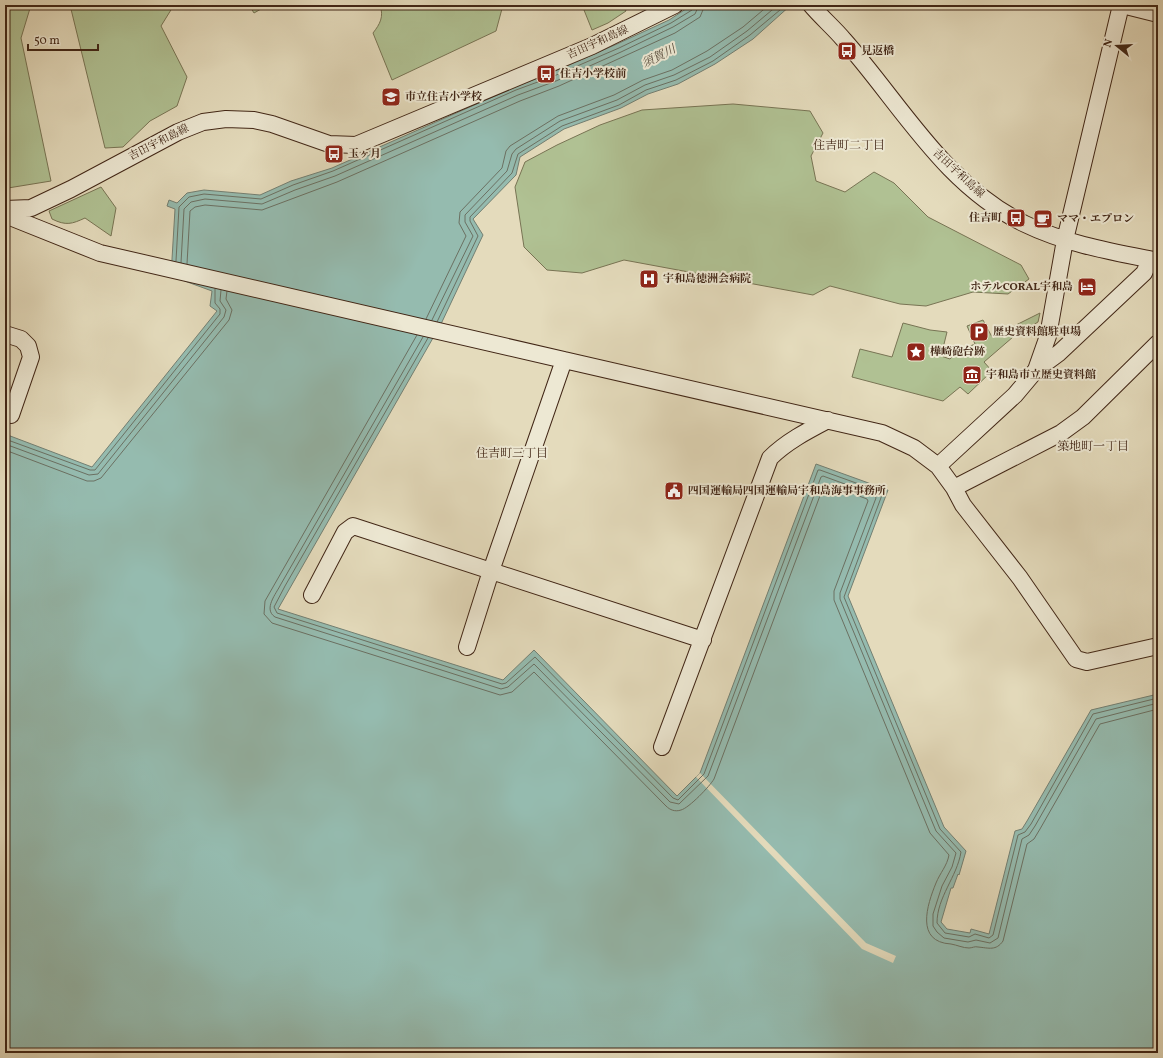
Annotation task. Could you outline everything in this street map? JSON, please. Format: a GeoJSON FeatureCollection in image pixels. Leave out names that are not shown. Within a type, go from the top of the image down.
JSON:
{"type":"FeatureCollection","features":[{"type":"Feature","properties":{"kind":"street","name":"吉田宇和島線"},"geometry":{"type":"LineString","coordinates":[[5,209],[31,208],[71,189],[178,132],[203,122],[226,119],[254,120],[272,124],[329,144],[356,145],[586,48],[627,30],[675,5]]}},
{"type":"Feature","properties":{"kind":"street","name":"吉田宇和島線"},"geometry":{"type":"LineString","coordinates":[[811,5],[844,40],[934,151],[963,181],[995,206],[1023,223],[1065,240],[1154,261]]}},
{"type":"Feature","properties":{"kind":"street"},"geometry":{"type":"LineString","coordinates":[[1036,370],[1048,336],[1065,240],[1121,5],[1158,14]]}},
{"type":"Feature","properties":{"kind":"street"},"geometry":{"type":"LineString","coordinates":[[5,215],[100,253],[888,435],[914,448],[938,466],[954,488],[963,505],[1020,578],[1076,659],[1087,662],[1158,646]]}},
{"type":"Feature","properties":{"kind":"street"},"geometry":{"type":"LineString","coordinates":[[938,466],[1015,395],[1036,370],[1059,353],[1144,273],[1154,261]]}},
{"type":"Feature","properties":{"kind":"street"},"geometry":{"type":"LineString","coordinates":[[5,334],[21,339],[28,346],[31,357],[11,415]]}},
{"type":"Feature","properties":{"kind":"street"},"geometry":{"type":"LineString","coordinates":[[954,488],[1061,433],[1083,417],[1158,343]]}},
{"type":"Feature","properties":{"kind":"street"},"geometry":{"type":"LineString","coordinates":[[467,646],[491,571],[564,360]]}},
{"type":"Feature","properties":{"kind":"street"},"geometry":{"type":"LineString","coordinates":[[662,747],[770,458],[802,435],[828,420]]}},
{"type":"Feature","properties":{"kind":"street"},"geometry":{"type":"LineString","coordinates":[[312,595],[345,532],[353,526],[703,640]]}},
{"type":"Feature","properties":{"kind":"green space"},"geometry":{"type":"Polygon","coordinates":[[[5,5],[31,5],[21,38],[51,181],[8,188],[5,185],[5,5]]]}},
{"type":"Feature","properties":{"kind":"green space"},"geometry":{"type":"Polygon","coordinates":[[[70,5],[174,5],[161,26],[187,77],[177,106],[150,121],[123,147],[105,148],[70,5]]]}},
{"type":"Feature","properties":{"kind":"green space"},"geometry":{"type":"Polygon","coordinates":[[[249,5],[268,5],[254,13],[249,5]]]}},
{"type":"Feature","properties":{"kind":"green space"},"geometry":{"type":"Polygon","coordinates":[[[380,5],[503,5],[496,31],[392,80],[373,33],[381,20],[382,13],[380,5]]]}},
{"type":"Feature","properties":{"kind":"green space"},"geometry":{"type":"Polygon","coordinates":[[[582,5],[624,5],[626,11],[608,23],[592,30],[582,5]]]}},
{"type":"Feature","properties":{"kind":"green space"},"geometry":{"type":"Polygon","coordinates":[[[733,104],[810,111],[823,133],[811,156],[816,181],[845,192],[874,172],[894,183],[928,217],[1021,265],[1029,279],[1008,294],[973,292],[926,306],[900,304],[830,286],[813,295],[624,260],[582,273],[547,270],[524,247],[515,187],[525,162],[600,125],[642,110],[733,104]]]}},
{"type":"Feature","properties":{"kind":"green space"},"geometry":{"type":"Polygon","coordinates":[[[101,187],[116,208],[111,236],[85,218],[69,223],[61,223],[52,219],[49,211],[101,187]]]}},
{"type":"Feature","properties":{"kind":"green space"},"geometry":{"type":"Polygon","coordinates":[[[1040,313],[1038,322],[1013,337],[984,362],[992,371],[968,394],[960,387],[943,401],[852,377],[860,349],[892,357],[903,323],[930,330],[947,332],[941,356],[950,359],[958,351],[975,344],[967,326],[983,320],[992,337],[1040,313]]]}},
{"type":"Feature","properties":{"kind":"water","name":"須賀川"},"geometry":{"type":"Polygon","coordinates":[[[692,5],[791,5],[753,39],[715,64],[678,84],[648,94],[621,108],[564,129],[520,157],[516,175],[473,219],[483,235],[441,324],[278,609],[503,680],[534,650],[677,796],[700,773],[816,464],[888,490],[848,596],[944,827],[966,851],[959,875],[958,874],[953,888],[951,888],[941,922],[947,929],[970,933],[971,929],[989,934],[1015,831],[1022,829],[1091,710],[1158,694],[1158,1053],[5,1053],[5,434],[92,467],[217,311],[210,306],[212,291],[171,276],[175,209],[167,206],[169,200],[177,203],[187,193],[204,190],[260,195],[291,181],[332,168],[515,87],[617,44],[669,20],[692,5]]]}},
{"type":"Feature","properties":{"kind":"pier"},"geometry":{"type":"Polygon","coordinates":[[[700,773],[866,943],[896,956],[893,963],[862,949],[696,777],[700,773]]]}},
{"type":"Feature","properties":{"kind":"place","name":"見返橋"},"geometry":{"type":"Point","coordinates":[847,51]}},
{"type":"Feature","properties":{"kind":"place","name":"住吉小学校前"},"geometry":{"type":"Point","coordinates":[546,74]}},
{"type":"Feature","properties":{"kind":"place","name":"市立住吉小学校"},"geometry":{"type":"Point","coordinates":[391,97]}},
{"type":"Feature","properties":{"kind":"place","name":"玉ヶ月"},"geometry":{"type":"Point","coordinates":[334,154]}},
{"type":"Feature","properties":{"kind":"place","name":"住吉町"},"geometry":{"type":"Point","coordinates":[1016,218]}},
{"type":"Feature","properties":{"kind":"place","name":"ママ・エプロン"},"geometry":{"type":"Point","coordinates":[1043,219]}},
{"type":"Feature","properties":{"kind":"place","name":"宇和島徳洲会病院"},"geometry":{"type":"Point","coordinates":[649,279]}},
{"type":"Feature","properties":{"kind":"place","name":"ホテルCORAL宇和島"},"geometry":{"type":"Point","coordinates":[1087,287]}},
{"type":"Feature","properties":{"kind":"place","name":"歴史資料館駐車場"},"geometry":{"type":"Point","coordinates":[979,332]}},
{"type":"Feature","properties":{"kind":"place","name":"樺崎砲台跡"},"geometry":{"type":"Point","coordinates":[916,352]}},
{"type":"Feature","properties":{"kind":"place","name":"宇和島市立歴史資料館"},"geometry":{"type":"Point","coordinates":[972,375]}},
{"type":"Feature","properties":{"kind":"place","name":"四国運輸局四国運輸局宇和島海事事務所"},"geometry":{"type":"Point","coordinates":[674,491]}},
{"type":"Feature","properties":{"kind":"district","name":"住吉町二丁目"},"geometry":{"type":"Point","coordinates":[849,146]}},
{"type":"Feature","properties":{"kind":"district","name":"築地町一丁目"},"geometry":{"type":"Point","coordinates":[1093,447]}},
{"type":"Feature","properties":{"kind":"district","name":"住吉町三丁目"},"geometry":{"type":"Point","coordinates":[512,454]}}]}
